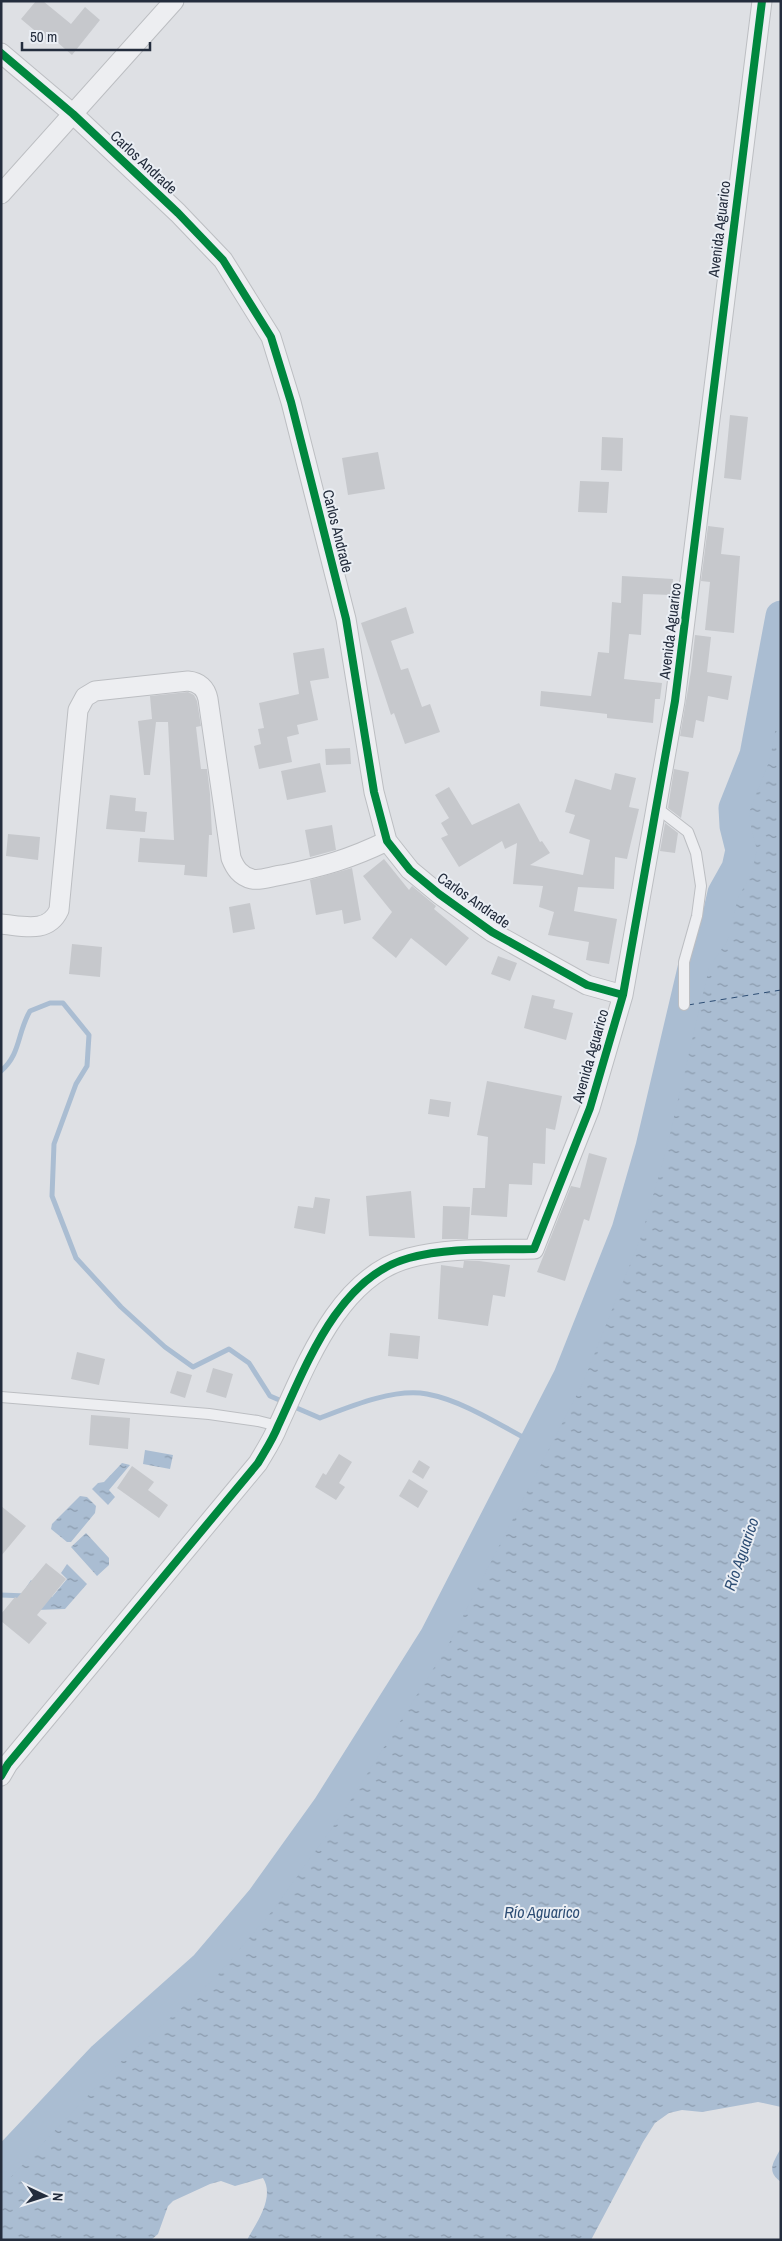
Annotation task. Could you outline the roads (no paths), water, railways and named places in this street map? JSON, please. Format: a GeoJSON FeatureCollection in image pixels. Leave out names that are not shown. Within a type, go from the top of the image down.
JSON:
{"type":"FeatureCollection","features":[{"type":"Feature","properties":{"kind":"street"},"geometry":{"type":"LineString","coordinates":[[1,194],[174,1]]}},
{"type":"Feature","properties":{"kind":"street","name":"Avenida Aguarico"},"geometry":{"type":"LineString","coordinates":[[278,1426],[312,1350],[343,1305],[376,1271],[408,1258],[445,1251],[534,1249],[590,1108],[622,994],[675,701],[762,1]]}},
{"type":"Feature","properties":{"kind":"street","name":"Carlos Andrade"},"geometry":{"type":"LineString","coordinates":[[1,53],[73,114],[178,213],[223,260],[272,337],[291,402],[346,619],[374,792],[387,841],[410,870],[439,894],[492,932],[587,985],[622,994]]}},
{"type":"Feature","properties":{"kind":"street"},"geometry":{"type":"LineString","coordinates":[[1,924],[40,928],[52,922],[59,910],[78,710],[85,697],[95,691],[188,681],[197,683],[204,689],[208,699],[231,858],[239,872],[245,876],[256,879],[318,868],[351,858],[387,841]]}},
{"type":"Feature","properties":{"kind":"street"},"geometry":{"type":"LineString","coordinates":[[1,1776],[8,1764],[125,1621],[258,1463],[278,1426]]}},
{"type":"Feature","properties":{"kind":"lane"},"geometry":{"type":"LineString","coordinates":[[657,808],[688,832],[696,853],[701,886],[697,916],[684,962],[684,1005]]}},
{"type":"Feature","properties":{"kind":"lane"},"geometry":{"type":"LineString","coordinates":[[1,1397],[209,1414],[278,1426]]}},
{"type":"Feature","properties":{"kind":"water","name":"Río Aguarico"},"geometry":{"type":"Polygon","coordinates":[[[781,616],[781,2107],[758,2102],[702,2112],[682,2110],[669,2113],[655,2123],[643,2142],[591,2240],[247,2240],[260,2217],[266,2201],[266,2185],[263,2178],[235,2186],[221,2181],[173,2201],[168,2206],[158,2234],[151,2240],[1,2240],[1,2165],[103,2057],[205,1966],[262,1899],[328,1807],[435,1638],[569,1376],[627,1230],[651,1146],[695,960],[714,933],[723,893],[737,868],[741,850],[735,826],[734,808],[755,755],[781,616]]]}},
{"type":"Feature","properties":{"kind":"water"},"geometry":{"type":"Polygon","coordinates":[[[145,1450],[173,1455],[170,1469],[143,1464],[145,1450]]]}},
{"type":"Feature","properties":{"kind":"water"},"geometry":{"type":"Polygon","coordinates":[[[122,1463],[130,1465],[109,1490],[115,1497],[108,1505],[92,1489],[98,1483],[104,1482],[122,1463]]]}},
{"type":"Feature","properties":{"kind":"water"},"geometry":{"type":"Polygon","coordinates":[[[80,1496],[87,1497],[96,1506],[95,1513],[71,1542],[67,1542],[51,1529],[52,1524],[80,1496]]]}},
{"type":"Feature","properties":{"kind":"water"},"geometry":{"type":"Polygon","coordinates":[[[86,1533],[109,1558],[109,1565],[97,1576],[71,1547],[86,1533]]]}},
{"type":"Feature","properties":{"kind":"water"},"geometry":{"type":"Polygon","coordinates":[[[67,1564],[87,1584],[65,1609],[36,1610],[19,1598],[31,1580],[52,1597],[67,1579],[61,1573],[67,1564]]]}},
{"type":"Feature","properties":{"kind":"water"},"geometry":{"type":"Polygon","coordinates":[[[781,2148],[781,2182],[776,2178],[772,2166],[781,2148]]]}},
{"type":"Feature","properties":{"kind":"waterway"},"geometry":{"type":"LineString","coordinates":[[1,2165],[103,2057],[205,1966],[262,1899],[328,1807],[435,1637],[569,1376],[627,1230],[651,1147],[695,960],[714,933],[723,893],[737,868],[741,850],[735,826],[734,808],[755,755],[781,616]]}},
{"type":"Feature","properties":{"kind":"waterway"},"geometry":{"type":"LineString","coordinates":[[1,1071],[16,1050],[30,1011],[50,1003],[63,1003],[89,1035],[87,1066],[76,1084],[54,1144],[52,1196],[76,1258],[121,1307],[165,1347],[193,1367],[229,1349],[249,1363],[270,1396],[284,1402]]}},
{"type":"Feature","properties":{"kind":"waterway"},"geometry":{"type":"LineString","coordinates":[[292,1406],[320,1418],[373,1399],[401,1394],[427,1394],[470,1409],[538,1445]]}},
{"type":"Feature","properties":{"kind":"waterway"},"geometry":{"type":"LineString","coordinates":[[1,1595],[26,1596]]}}]}
